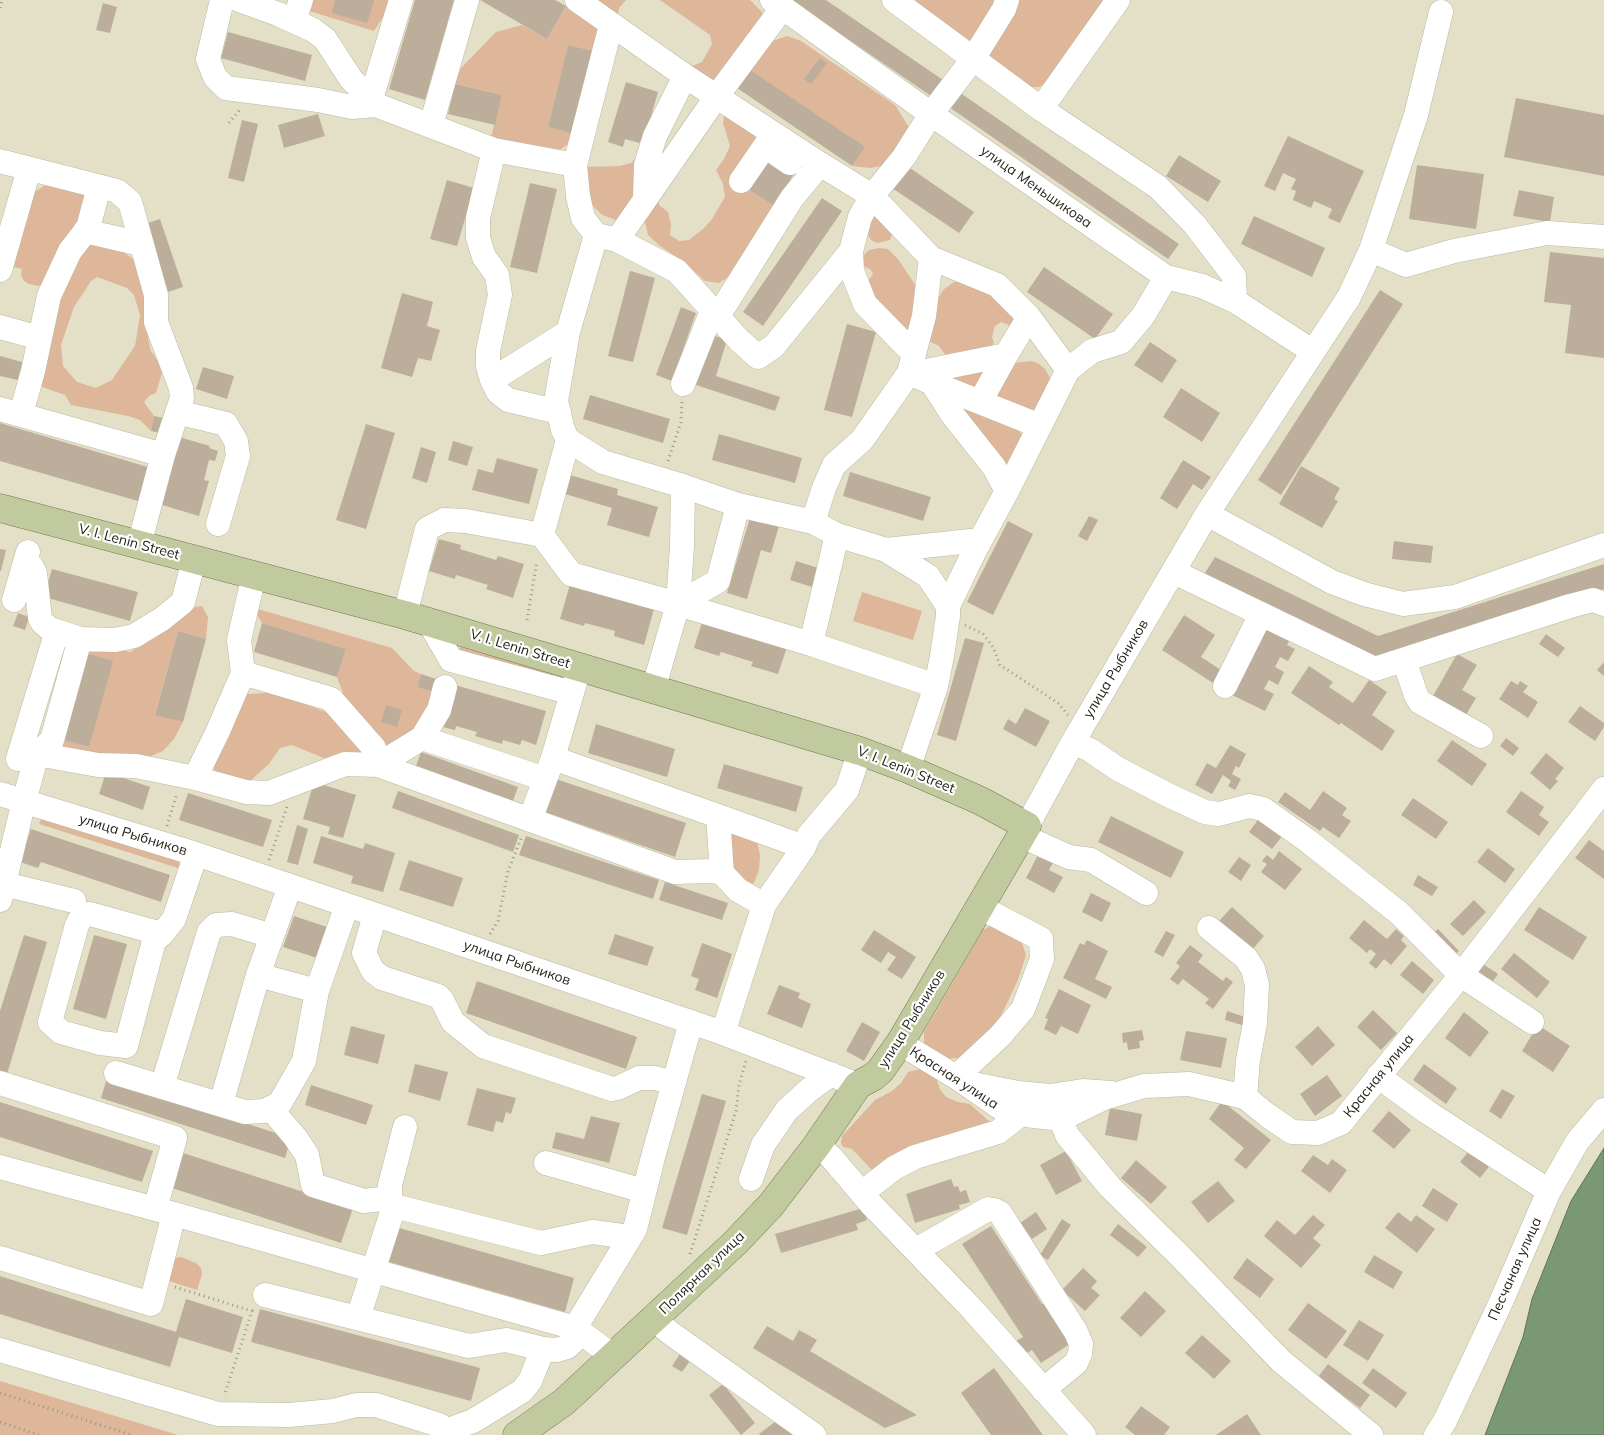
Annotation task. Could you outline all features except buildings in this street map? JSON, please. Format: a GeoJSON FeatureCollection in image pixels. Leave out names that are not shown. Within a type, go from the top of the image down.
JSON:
{"type":"FeatureCollection","features":[{"type":"Feature","properties":{"kind":"main road","name":"V. I. Lenin Street"},"geometry":{"type":"LineString","coordinates":[[0,508],[417,619],[860,752],[908,769],[981,801],[1025,831]]}},
{"type":"Feature","properties":{"kind":"main road","name":"улица Рыбников"},"geometry":{"type":"LineString","coordinates":[[858,1085],[872,1078],[880,1071],[900,1043],[1025,831]]}},
{"type":"Feature","properties":{"kind":"main road","name":"Полярная улица"},"geometry":{"type":"LineString","coordinates":[[517,1435],[564,1402],[734,1243],[771,1205],[817,1145],[858,1085]]}},
{"type":"Feature","properties":{"kind":"street"},"geometry":{"type":"LineString","coordinates":[[222,0],[208,59],[215,77],[226,88],[318,100],[352,107],[374,102]]}},
{"type":"Feature","properties":{"kind":"street"},"geometry":{"type":"LineString","coordinates":[[239,0],[297,10],[314,30],[325,39],[351,79],[374,102],[494,150],[575,165]]}},
{"type":"Feature","properties":{"kind":"street"},"geometry":{"type":"LineString","coordinates":[[374,102],[401,0]]}},
{"type":"Feature","properties":{"kind":"street"},"geometry":{"type":"LineString","coordinates":[[431,125],[467,0]]}},
{"type":"Feature","properties":{"kind":"street"},"geometry":{"type":"LineString","coordinates":[[577,0],[685,76],[717,96],[769,140],[815,170],[872,196],[931,258],[997,285],[1029,317],[1068,370]]}},
{"type":"Feature","properties":{"kind":"street"},"geometry":{"type":"LineString","coordinates":[[894,0],[1041,109],[1158,187],[1195,225],[1234,276],[1235,301]]}},
{"type":"Feature","properties":{"kind":"street"},"geometry":{"type":"LineString","coordinates":[[1007,0],[1004,9],[973,59],[931,114],[904,157],[872,196],[860,217],[851,251],[852,271],[865,304],[916,371],[994,467],[1007,491]]}},
{"type":"Feature","properties":{"kind":"street"},"geometry":{"type":"LineString","coordinates":[[1041,109],[1118,0]]}},
{"type":"Feature","properties":{"kind":"street"},"geometry":{"type":"LineString","coordinates":[[777,4],[717,96],[645,198],[606,237],[568,332],[556,401],[563,430],[568,440],[603,462],[673,482],[738,505],[813,522],[837,535],[886,550],[928,576],[948,611]]}},
{"type":"Feature","properties":{"kind":"street","name":"улица Меньшикова"},"geometry":{"type":"LineString","coordinates":[[777,4],[931,114],[1166,277],[1202,286],[1235,301],[1312,351]]}},
{"type":"Feature","properties":{"kind":"street","name":"улица Рыбников"},"geometry":{"type":"LineString","coordinates":[[1025,831],[1078,734],[1174,572],[1206,514],[1312,351],[1349,298],[1371,250],[1416,116],[1441,12]]}},
{"type":"Feature","properties":{"kind":"street"},"geometry":{"type":"LineString","coordinates":[[611,25],[575,165],[578,196],[584,218],[606,237],[677,271],[739,340],[758,357],[774,346],[851,251]]}},
{"type":"Feature","properties":{"kind":"street"},"geometry":{"type":"LineString","coordinates":[[645,198],[646,165],[655,136],[685,76]]}},
{"type":"Feature","properties":{"kind":"street"},"geometry":{"type":"LineString","coordinates":[[741,180],[769,140]]}},
{"type":"Feature","properties":{"kind":"street"},"geometry":{"type":"LineString","coordinates":[[494,150],[478,218],[478,238],[484,257],[497,275],[500,296],[488,351],[488,366],[498,392],[508,400],[559,412]]}},
{"type":"Feature","properties":{"kind":"street"},"geometry":{"type":"LineString","coordinates":[[0,161],[116,191],[125,196],[130,202],[156,295],[156,322],[181,388],[182,398],[163,455],[139,545]]}},
{"type":"Feature","properties":{"kind":"street"},"geometry":{"type":"LineString","coordinates":[[0,270],[29,169]]}},
{"type":"Feature","properties":{"kind":"street"},"geometry":{"type":"LineString","coordinates":[[683,384],[715,314],[792,198],[815,170]]}},
{"type":"Feature","properties":{"kind":"street"},"geometry":{"type":"LineString","coordinates":[[99,187],[88,228],[70,251],[49,296],[40,338],[10,411],[163,455]]}},
{"type":"Feature","properties":{"kind":"street"},"geometry":{"type":"LineString","coordinates":[[85,232],[141,244]]}},
{"type":"Feature","properties":{"kind":"street"},"geometry":{"type":"LineString","coordinates":[[1371,250],[1406,265],[1454,251],[1547,233],[1604,236]]}},
{"type":"Feature","properties":{"kind":"street"},"geometry":{"type":"LineString","coordinates":[[813,522],[834,465],[862,440],[916,371],[931,258]]}},
{"type":"Feature","properties":{"kind":"street"},"geometry":{"type":"LineString","coordinates":[[908,769],[936,686],[948,611],[980,540],[1068,370],[1092,351],[1121,342],[1143,316],[1166,277]]}},
{"type":"Feature","properties":{"kind":"street"},"geometry":{"type":"LineString","coordinates":[[980,402],[1029,317]]}},
{"type":"Feature","properties":{"kind":"street"},"geometry":{"type":"LineString","coordinates":[[0,327],[40,338]]}},
{"type":"Feature","properties":{"kind":"street"},"geometry":{"type":"LineString","coordinates":[[492,380],[568,332]]}},
{"type":"Feature","properties":{"kind":"street"},"geometry":{"type":"LineString","coordinates":[[916,371],[1006,354]]}},
{"type":"Feature","properties":{"kind":"street"},"geometry":{"type":"LineString","coordinates":[[916,371],[980,402],[1040,426]]}},
{"type":"Feature","properties":{"kind":"street"},"geometry":{"type":"LineString","coordinates":[[177,412],[226,424],[236,441],[238,456],[218,524]]}},
{"type":"Feature","properties":{"kind":"street"},"geometry":{"type":"LineString","coordinates":[[542,535],[568,440]]}},
{"type":"Feature","properties":{"kind":"street"},"geometry":{"type":"LineString","coordinates":[[653,690],[678,604],[682,546],[673,482]]}},
{"type":"Feature","properties":{"kind":"street"},"geometry":{"type":"LineString","coordinates":[[678,604],[718,581],[738,505]]}},
{"type":"Feature","properties":{"kind":"street"},"geometry":{"type":"LineString","coordinates":[[1206,514],[1332,582],[1364,594],[1403,604],[1455,597],[1604,545]]}},
{"type":"Feature","properties":{"kind":"street"},"geometry":{"type":"LineString","coordinates":[[572,693],[451,660],[417,619],[427,529],[444,520],[466,521],[542,535],[571,574],[811,644],[936,686]]}},
{"type":"Feature","properties":{"kind":"street"},"geometry":{"type":"LineString","coordinates":[[811,644],[837,535]]}},
{"type":"Feature","properties":{"kind":"street"},"geometry":{"type":"LineString","coordinates":[[886,550],[980,540]]}},
{"type":"Feature","properties":{"kind":"street"},"geometry":{"type":"LineString","coordinates":[[74,901],[2,892],[24,801],[23,757],[48,624],[36,573],[27,556],[7,597],[48,624],[80,639],[115,640],[134,636],[162,619],[183,602],[194,560]]}},
{"type":"Feature","properties":{"kind":"street"},"geometry":{"type":"LineString","coordinates":[[1174,572],[1375,669],[1570,606],[1593,600],[1604,604]]}},
{"type":"Feature","properties":{"kind":"street"},"geometry":{"type":"LineString","coordinates":[[189,777],[218,731],[243,673],[239,640],[254,575]]}},
{"type":"Feature","properties":{"kind":"street"},"geometry":{"type":"LineString","coordinates":[[1225,686],[1261,614]]}},
{"type":"Feature","properties":{"kind":"street"},"geometry":{"type":"LineString","coordinates":[[23,757],[52,740],[80,639]]}},
{"type":"Feature","properties":{"kind":"street"},"geometry":{"type":"LineString","coordinates":[[1404,660],[1420,702],[1481,736]]}},
{"type":"Feature","properties":{"kind":"street"},"geometry":{"type":"LineString","coordinates":[[530,820],[549,769],[579,667]]}},
{"type":"Feature","properties":{"kind":"street"},"geometry":{"type":"LineString","coordinates":[[243,673],[331,699],[374,748],[378,766]]}},
{"type":"Feature","properties":{"kind":"street"},"geometry":{"type":"LineString","coordinates":[[378,766],[422,738],[439,710],[445,687]]}},
{"type":"Feature","properties":{"kind":"street"},"geometry":{"type":"LineString","coordinates":[[1078,734],[1090,750],[1118,769],[1205,812],[1219,814],[1249,806],[1263,809],[1308,841],[1398,913],[1461,975],[1532,1022]]}},
{"type":"Feature","properties":{"kind":"street"},"geometry":{"type":"LineString","coordinates":[[422,738],[549,769],[718,816],[804,847]]}},
{"type":"Feature","properties":{"kind":"street"},"geometry":{"type":"LineString","coordinates":[[723,1033],[764,905],[804,847],[809,835],[847,790],[860,752]]}},
{"type":"Feature","properties":{"kind":"street"},"geometry":{"type":"LineString","coordinates":[[23,757],[98,765],[136,766],[246,792],[269,793],[345,764],[378,766],[675,872],[712,871],[722,873],[738,890],[764,905]]}},
{"type":"Feature","properties":{"kind":"street","name":"Красная улица"},"geometry":{"type":"LineString","coordinates":[[900,1043],[1008,1113],[1061,1119],[1104,1098],[1144,1086],[1189,1084],[1245,1096],[1267,1115],[1292,1132],[1318,1134],[1341,1123],[1461,975],[1604,789]]}},
{"type":"Feature","properties":{"kind":"street","name":"улица Рыбников"},"geometry":{"type":"LineString","coordinates":[[0,794],[196,854],[347,905],[723,1033],[858,1085]]}},
{"type":"Feature","properties":{"kind":"street"},"geometry":{"type":"LineString","coordinates":[[718,816],[722,873]]}},
{"type":"Feature","properties":{"kind":"street"},"geometry":{"type":"LineString","coordinates":[[1025,831],[1070,857],[1091,860],[1146,893]]}},
{"type":"Feature","properties":{"kind":"street"},"geometry":{"type":"LineString","coordinates":[[162,934],[90,914],[82,916],[77,925],[50,1022],[61,1032],[100,1043],[126,1046],[154,941],[162,934],[174,919],[196,854]]}},
{"type":"Feature","properties":{"kind":"street"},"geometry":{"type":"LineString","coordinates":[[221,1104],[258,975],[290,886]]}},
{"type":"Feature","properties":{"kind":"street"},"geometry":{"type":"LineString","coordinates":[[116,1073],[245,1112],[265,1110],[280,1103],[304,1061],[317,991],[347,905]]}},
{"type":"Feature","properties":{"kind":"street"},"geometry":{"type":"LineString","coordinates":[[959,1080],[1023,1009],[1042,959],[1041,939],[980,907]]}},
{"type":"Feature","properties":{"kind":"street"},"geometry":{"type":"LineString","coordinates":[[375,915],[364,953],[373,971],[382,978],[438,996],[453,1022],[483,1046],[612,1089],[639,1078],[655,1078],[674,1082]]}},
{"type":"Feature","properties":{"kind":"street"},"geometry":{"type":"LineString","coordinates":[[162,1086],[209,932],[216,925],[232,924],[272,936]]}},
{"type":"Feature","properties":{"kind":"street"},"geometry":{"type":"LineString","coordinates":[[1209,928],[1246,958],[1253,969],[1257,985],[1255,1023],[1248,1060],[1245,1096]]}},
{"type":"Feature","properties":{"kind":"street"},"geometry":{"type":"LineString","coordinates":[[258,975],[317,991]]}},
{"type":"Feature","properties":{"kind":"street"},"geometry":{"type":"LineString","coordinates":[[265,1295],[469,1346],[506,1340],[543,1349],[557,1350],[567,1347],[579,1331],[635,1229],[691,1022]]}},
{"type":"Feature","properties":{"kind":"street"},"geometry":{"type":"LineString","coordinates":[[751,1179],[763,1145],[787,1110],[831,1074]]}},
{"type":"Feature","properties":{"kind":"street"},"geometry":{"type":"LineString","coordinates":[[1378,1076],[1427,1112],[1550,1191]]}},
{"type":"Feature","properties":{"kind":"street"},"geometry":{"type":"LineString","coordinates":[[959,1080],[1018,1093],[1050,1096],[1083,1092],[1120,1093]]}},
{"type":"Feature","properties":{"kind":"street"},"geometry":{"type":"LineString","coordinates":[[0,1083],[175,1138],[164,1212],[157,1281],[151,1304],[0,1258]]}},
{"type":"Feature","properties":{"kind":"street"},"geometry":{"type":"LineString","coordinates":[[270,1108],[296,1137],[307,1155],[313,1185],[364,1201],[392,1202],[541,1243],[592,1232],[630,1237]]}},
{"type":"Feature","properties":{"kind":"street","name":"Песчаная улица"},"geometry":{"type":"LineString","coordinates":[[1436,1435],[1493,1319],[1550,1191],[1578,1142],[1604,1110]]}},
{"type":"Feature","properties":{"kind":"street"},"geometry":{"type":"LineString","coordinates":[[862,1193],[894,1168],[916,1157],[998,1132],[1021,1114]]}},
{"type":"Feature","properties":{"kind":"street"},"geometry":{"type":"LineString","coordinates":[[1061,1119],[1067,1135],[1110,1187],[1180,1255],[1281,1362],[1371,1435]]}},
{"type":"Feature","properties":{"kind":"street"},"geometry":{"type":"LineString","coordinates":[[358,1318],[392,1202],[390,1186],[405,1127]]}},
{"type":"Feature","properties":{"kind":"street"},"geometry":{"type":"LineString","coordinates":[[817,1145],[832,1157],[862,1193],[973,1310],[1084,1435]]}},
{"type":"Feature","properties":{"kind":"street"},"geometry":{"type":"LineString","coordinates":[[546,1163],[644,1191]]}},
{"type":"Feature","properties":{"kind":"street"},"geometry":{"type":"LineString","coordinates":[[0,1167],[373,1271],[579,1331],[613,1356]]}},
{"type":"Feature","properties":{"kind":"street"},"geometry":{"type":"LineString","coordinates":[[916,1250],[988,1209],[1000,1213],[1076,1332],[1081,1344],[1080,1354],[1076,1363],[1043,1390]]}},
{"type":"Feature","properties":{"kind":"street"},"geometry":{"type":"LineString","coordinates":[[654,1319],[669,1332],[814,1435]]}},
{"type":"Feature","properties":{"kind":"street"},"geometry":{"type":"LineString","coordinates":[[0,1350],[218,1414],[289,1415],[333,1411],[356,1405],[376,1405],[439,1425],[444,1433],[474,1421],[522,1392],[530,1381],[543,1349]]}},
{"type":"Feature","properties":{"kind":"path"},"geometry":{"type":"LineString","coordinates":[[0,8],[2,0]]}},
{"type":"Feature","properties":{"kind":"path"},"geometry":{"type":"LineString","coordinates":[[673,482],[681,422],[683,384]]}},
{"type":"Feature","properties":{"kind":"path"},"geometry":{"type":"LineString","coordinates":[[527,620],[542,535]]}},
{"type":"Feature","properties":{"kind":"path"},"geometry":{"type":"LineString","coordinates":[[948,611],[982,634],[994,647],[1000,665],[1058,703],[1078,734]]}},
{"type":"Feature","properties":{"kind":"path"},"geometry":{"type":"LineString","coordinates":[[162,844],[189,777]]}},
{"type":"Feature","properties":{"kind":"path"},"geometry":{"type":"LineString","coordinates":[[264,878],[287,807],[288,785]]}},
{"type":"Feature","properties":{"kind":"path"},"geometry":{"type":"LineString","coordinates":[[485,940],[493,931],[498,921],[508,871],[530,820]]}},
{"type":"Feature","properties":{"kind":"path"},"geometry":{"type":"LineString","coordinates":[[689,1259],[736,1110],[739,1085],[746,1060]]}},
{"type":"Feature","properties":{"kind":"path"},"geometry":{"type":"LineString","coordinates":[[157,1281],[252,1311],[218,1414]]}},
{"type":"Feature","properties":{"kind":"path"},"geometry":{"type":"LineString","coordinates":[[0,1393],[132,1435]]}},
{"type":"Feature","properties":{"kind":"path"},"geometry":{"type":"LineString","coordinates":[[0,1422],[39,1435]]}},
{"type":"Feature","properties":{"kind":"shaded area"},"geometry":{"type":"Polygon","coordinates":[[[305,0],[389,0],[385,14],[374,31],[306,10],[305,0]]]}},
{"type":"Feature","properties":{"kind":"shaded area"},"geometry":{"type":"Polygon","coordinates":[[[590,0],[626,0],[619,8],[618,15],[590,0]]]}},
{"type":"Feature","properties":{"kind":"shaded area"},"geometry":{"type":"Polygon","coordinates":[[[660,0],[750,0],[762,12],[763,22],[719,79],[706,79],[692,66],[702,62],[712,44],[710,35],[660,0]]]}},
{"type":"Feature","properties":{"kind":"shaded area"},"geometry":{"type":"Polygon","coordinates":[[[911,0],[998,0],[980,36],[969,41],[911,0]]]}},
{"type":"Feature","properties":{"kind":"shaded area"},"geometry":{"type":"Polygon","coordinates":[[[1014,0],[1108,0],[1056,76],[1039,87],[1021,87],[989,57],[1014,0]]]}},
{"type":"Feature","properties":{"kind":"shaded area"},"geometry":{"type":"Polygon","coordinates":[[[573,4],[600,24],[594,51],[568,45],[548,127],[574,134],[568,144],[561,149],[549,151],[491,137],[502,95],[455,84],[461,68],[496,32],[522,25],[547,39],[566,6],[573,4]]]}},
{"type":"Feature","properties":{"kind":"shaded area"},"geometry":{"type":"Polygon","coordinates":[[[787,36],[801,41],[895,105],[910,129],[909,136],[882,166],[870,168],[852,166],[864,147],[749,69],[764,44],[787,36]]]}},
{"type":"Feature","properties":{"kind":"shaded area"},"geometry":{"type":"Polygon","coordinates":[[[725,109],[753,131],[758,146],[746,188],[774,206],[727,278],[719,283],[705,281],[685,263],[660,246],[648,235],[645,222],[653,187],[660,206],[668,212],[671,224],[670,235],[679,241],[689,240],[712,219],[725,197],[723,184],[716,170],[730,146],[723,123],[725,109]]]}},
{"type":"Feature","properties":{"kind":"shaded area"},"geometry":{"type":"Polygon","coordinates":[[[636,158],[645,158],[632,203],[619,221],[602,215],[592,205],[586,190],[584,167],[620,166],[631,163],[636,158]]]}},
{"type":"Feature","properties":{"kind":"shaded area"},"geometry":{"type":"Polygon","coordinates":[[[61,183],[85,192],[86,204],[79,224],[46,283],[38,286],[29,284],[24,281],[21,275],[22,269],[14,267],[34,192],[44,186],[61,183]]]}},
{"type":"Feature","properties":{"kind":"shaded area"},"geometry":{"type":"Polygon","coordinates":[[[870,209],[889,229],[892,234],[890,240],[877,243],[871,240],[866,229],[870,209]]]}},
{"type":"Feature","properties":{"kind":"shaded area"},"geometry":{"type":"Polygon","coordinates":[[[95,243],[122,251],[144,270],[150,329],[148,339],[151,351],[159,363],[162,373],[156,393],[149,396],[144,402],[154,416],[151,431],[140,420],[128,416],[71,405],[65,395],[42,387],[36,372],[39,358],[79,247],[95,243]],[[97,277],[91,281],[74,307],[61,345],[63,366],[77,382],[96,388],[112,380],[135,346],[140,315],[134,295],[127,288],[97,277]]]}},
{"type":"Feature","properties":{"kind":"shaded area"},"geometry":{"type":"Polygon","coordinates":[[[888,249],[898,259],[920,292],[909,329],[902,329],[882,309],[866,284],[873,274],[871,270],[864,266],[864,255],[869,250],[888,249]]]}},
{"type":"Feature","properties":{"kind":"shaded area"},"geometry":{"type":"Polygon","coordinates":[[[975,280],[1008,306],[1014,322],[1011,326],[1001,322],[995,326],[992,337],[994,343],[989,350],[947,357],[939,346],[929,341],[936,302],[943,290],[954,282],[975,280]]]}},
{"type":"Feature","properties":{"kind":"shaded area"},"geometry":{"type":"Polygon","coordinates":[[[1031,361],[1045,369],[1052,386],[1037,419],[994,403],[1005,364],[1031,361]]]}},
{"type":"Feature","properties":{"kind":"shaded area"},"geometry":{"type":"Polygon","coordinates":[[[981,369],[986,374],[979,389],[943,376],[981,369]]]}},
{"type":"Feature","properties":{"kind":"shaded area"},"geometry":{"type":"Polygon","coordinates":[[[949,400],[1012,422],[1023,436],[1007,476],[949,400]]]}},
{"type":"Feature","properties":{"kind":"shaded area"},"geometry":{"type":"Polygon","coordinates":[[[862,592],[922,611],[913,640],[853,621],[862,592]]]}},
{"type":"Feature","properties":{"kind":"shaded area"},"geometry":{"type":"Polygon","coordinates":[[[202,606],[208,617],[206,639],[178,631],[155,714],[183,722],[174,739],[163,751],[139,761],[58,750],[60,739],[89,747],[85,653],[89,645],[131,652],[152,633],[188,608],[202,606]]]}},
{"type":"Feature","properties":{"kind":"shaded area"},"geometry":{"type":"Polygon","coordinates":[[[258,609],[392,648],[414,671],[421,674],[417,687],[432,692],[424,716],[408,737],[362,760],[326,759],[292,745],[280,748],[269,764],[249,782],[216,772],[210,763],[247,694],[267,693],[342,716],[348,707],[337,677],[346,649],[262,623],[257,615],[258,609]]]}},
{"type":"Feature","properties":{"kind":"shaded area"},"geometry":{"type":"Polygon","coordinates":[[[460,647],[554,671],[552,676],[459,653],[460,647]]]}},
{"type":"Feature","properties":{"kind":"shaded area"},"geometry":{"type":"Polygon","coordinates":[[[42,817],[176,860],[179,862],[181,869],[39,824],[42,817]]]}},
{"type":"Feature","properties":{"kind":"shaded area"},"geometry":{"type":"Polygon","coordinates":[[[732,833],[757,842],[760,855],[759,870],[754,883],[746,887],[731,880],[725,835],[732,833]]]}},
{"type":"Feature","properties":{"kind":"shaded area"},"geometry":{"type":"Polygon","coordinates":[[[993,924],[1021,940],[1026,955],[1018,980],[997,1024],[970,1053],[958,1058],[944,1059],[924,1046],[924,1032],[983,930],[993,924]]]}},
{"type":"Feature","properties":{"kind":"shaded area"},"geometry":{"type":"Polygon","coordinates":[[[920,1069],[935,1075],[940,1089],[946,1097],[970,1104],[991,1123],[877,1170],[872,1170],[852,1149],[843,1147],[841,1143],[842,1136],[875,1100],[892,1091],[901,1083],[908,1072],[920,1069]]]}},
{"type":"Feature","properties":{"kind":"shaded area"},"geometry":{"type":"Polygon","coordinates":[[[1604,1148],[1604,1435],[1485,1435],[1523,1337],[1532,1299],[1571,1201],[1604,1148]]]}},
{"type":"Feature","properties":{"kind":"shaded area"},"geometry":{"type":"Polygon","coordinates":[[[181,1257],[196,1263],[201,1268],[202,1274],[197,1290],[166,1280],[173,1261],[181,1257]]]}},
{"type":"Feature","properties":{"kind":"shaded area"},"geometry":{"type":"Polygon","coordinates":[[[0,1381],[178,1435],[0,1435],[0,1381]]]}}]}
